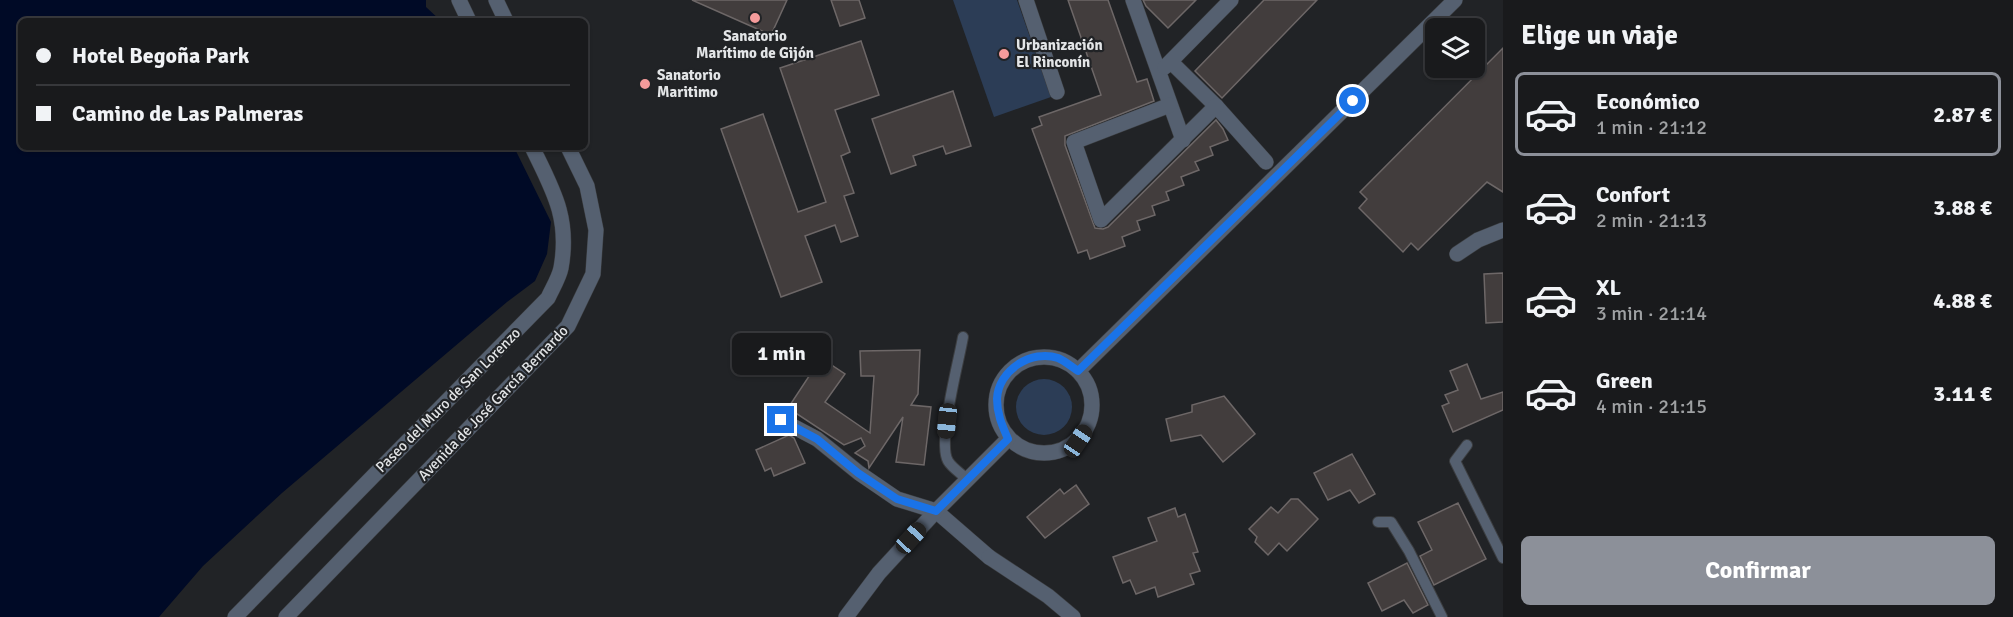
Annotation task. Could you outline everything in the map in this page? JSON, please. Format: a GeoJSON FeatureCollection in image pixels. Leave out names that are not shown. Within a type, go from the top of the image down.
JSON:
{"type":"FeatureCollection","features":[{"type":"Feature","properties":{"kind":"street"},"geometry":{"type":"LineString","coordinates":[[459,0],[468,18]]}},
{"type":"Feature","properties":{"kind":"street"},"geometry":{"type":"LineString","coordinates":[[496,0],[505,18]]}},
{"type":"Feature","properties":{"kind":"street"},"geometry":{"type":"LineString","coordinates":[[1026,0],[1057,92]]}},
{"type":"Feature","properties":{"kind":"street"},"geometry":{"type":"LineString","coordinates":[[1133,0],[1183,140]]}},
{"type":"Feature","properties":{"kind":"street"},"geometry":{"type":"LineString","coordinates":[[1159,73],[1231,0]]}},
{"type":"Feature","properties":{"kind":"street"},"geometry":{"type":"LineString","coordinates":[[1078,371],[1455,0]]}},
{"type":"Feature","properties":{"kind":"street"},"geometry":{"type":"LineString","coordinates":[[1171,62],[1216,106],[1266,162]]}},
{"type":"Feature","properties":{"kind":"street"},"geometry":{"type":"LineString","coordinates":[[1170,105],[1074,142],[1101,220],[1216,106]]}},
{"type":"Feature","properties":{"kind":"street","name":"Paseo del Muro de San Lorenzo"},"geometry":{"type":"LineString","coordinates":[[235,617],[548,298],[561,269],[563,221],[555,194],[533,150]]}},
{"type":"Feature","properties":{"kind":"street","name":"Avenida de José García Bernardo"},"geometry":{"type":"LineString","coordinates":[[286,617],[568,326],[593,274],[596,230],[587,186],[569,150]]}},
{"type":"Feature","properties":{"kind":"street"},"geometry":{"type":"LineString","coordinates":[[1457,254],[1478,240],[1503,230]]}},
{"type":"Feature","properties":{"kind":"street"},"geometry":{"type":"LineString","coordinates":[[1037,356],[1058,358],[1078,371],[1087,386],[1092,405],[1088,424],[1078,441],[1061,451],[1041,454],[1023,449],[1008,439],[998,416],[997,406],[997,396],[1004,377],[1019,363],[1037,356]]}},
{"type":"Feature","properties":{"kind":"street"},"geometry":{"type":"LineString","coordinates":[[781,420],[817,439],[858,473],[897,499],[936,511],[989,558],[1048,596],[1073,617]]}},
{"type":"Feature","properties":{"kind":"street"},"geometry":{"type":"LineString","coordinates":[[846,617],[879,573],[936,511],[1008,439]]}},
{"type":"Feature","properties":{"kind":"lane"},"geometry":{"type":"LineString","coordinates":[[963,337],[949,402],[945,440],[947,460],[968,480]]}},
{"type":"Feature","properties":{"kind":"lane"},"geometry":{"type":"LineString","coordinates":[[1467,445],[1455,461],[1503,558]]}},
{"type":"Feature","properties":{"kind":"lane"},"geometry":{"type":"LineString","coordinates":[[1378,522],[1391,522],[1409,551],[1442,617]]}},
{"type":"Feature","properties":{"kind":"shaded area"},"geometry":{"type":"Polygon","coordinates":[[[0,0],[426,0],[426,7],[438,18],[18,18],[18,150],[515,150],[551,222],[547,254],[535,281],[507,302],[282,493],[203,566],[159,617],[0,617],[0,0]]]}},
{"type":"Feature","properties":{"kind":"shaded area","name":"Urbanización El Rinconín"},"geometry":{"type":"Polygon","coordinates":[[[953,0],[1017,0],[1051,97],[994,117],[953,0]]]}},
{"type":"Feature","properties":{"kind":"shaded area"},"geometry":{"type":"Polygon","coordinates":[[[1044,379],[1055,381],[1064,387],[1070,396],[1072,407],[1070,418],[1064,427],[1055,433],[1044,435],[1033,433],[1024,427],[1018,418],[1016,407],[1018,396],[1024,387],[1033,381],[1044,379]]]}},
{"type":"Feature","properties":{"kind":"building","name":"Sanatorio Marítimo de Gijón"},"geometry":{"type":"Polygon","coordinates":[[[692,0],[787,0],[771,35],[692,0]]]}},
{"type":"Feature","properties":{"kind":"building","name":"Sanatorio Marítimo de Gijón"},"geometry":{"type":"Polygon","coordinates":[[[831,0],[859,0],[865,18],[840,26],[831,0]]]}},
{"type":"Feature","properties":{"kind":"building"},"geometry":{"type":"Polygon","coordinates":[[[1068,0],[1108,0],[1137,82],[1147,79],[1154,101],[1065,136],[1065,145],[1095,228],[1108,227],[1216,120],[1228,140],[1210,147],[1213,155],[1195,162],[1199,170],[1181,177],[1184,185],[1166,192],[1169,200],[1152,206],[1155,215],[1137,221],[1140,230],[1122,237],[1125,246],[1090,259],[1087,250],[1078,253],[1032,129],[1042,125],[1039,117],[1101,95],[1068,0]]]}},
{"type":"Feature","properties":{"kind":"building"},"geometry":{"type":"Polygon","coordinates":[[[1143,0],[1196,0],[1168,28],[1143,0]]]}},
{"type":"Feature","properties":{"kind":"building"},"geometry":{"type":"Polygon","coordinates":[[[1264,0],[1317,0],[1222,98],[1195,71],[1264,0]]]}},
{"type":"Feature","properties":{"kind":"building"},"geometry":{"type":"Polygon","coordinates":[[[861,41],[879,95],[835,110],[850,152],[841,156],[854,193],[844,196],[858,236],[841,242],[835,225],[805,236],[822,282],[781,297],[721,129],[763,114],[798,212],[826,202],[780,68],[861,41]]]}},
{"type":"Feature","properties":{"kind":"building"},"geometry":{"type":"Polygon","coordinates":[[[1503,48],[1503,192],[1487,182],[1418,250],[1411,243],[1403,252],[1359,208],[1367,199],[1360,192],[1473,78],[1485,78],[1485,66],[1503,48]]]}},
{"type":"Feature","properties":{"kind":"building"},"geometry":{"type":"Polygon","coordinates":[[[953,91],[971,146],[946,154],[943,146],[913,156],[916,165],[891,174],[872,119],[953,91]]]}},
{"type":"Feature","properties":{"kind":"building"},"geometry":{"type":"Polygon","coordinates":[[[1503,273],[1503,322],[1486,323],[1484,274],[1503,273]]]}},
{"type":"Feature","properties":{"kind":"building"},"geometry":{"type":"Polygon","coordinates":[[[920,350],[918,394],[911,405],[931,407],[924,465],[896,462],[903,417],[869,468],[868,461],[855,453],[865,446],[861,438],[844,445],[788,408],[821,358],[845,374],[825,402],[870,433],[874,376],[861,376],[860,351],[920,350]]]}},
{"type":"Feature","properties":{"kind":"building"},"geometry":{"type":"Polygon","coordinates":[[[1467,364],[1481,399],[1503,392],[1503,410],[1453,432],[1442,406],[1449,403],[1445,395],[1458,390],[1450,371],[1467,364]]]}},
{"type":"Feature","properties":{"kind":"building"},"geometry":{"type":"Polygon","coordinates":[[[1224,396],[1255,434],[1223,462],[1201,435],[1171,441],[1166,419],[1192,412],[1192,405],[1224,396]]]}},
{"type":"Feature","properties":{"kind":"building"},"geometry":{"type":"Polygon","coordinates":[[[789,435],[794,438],[805,463],[774,476],[771,468],[765,471],[756,450],[789,435]]]}},
{"type":"Feature","properties":{"kind":"building"},"geometry":{"type":"Polygon","coordinates":[[[1352,454],[1375,494],[1359,503],[1350,490],[1328,500],[1314,473],[1352,454]]]}},
{"type":"Feature","properties":{"kind":"building"},"geometry":{"type":"Polygon","coordinates":[[[1076,485],[1089,504],[1045,538],[1027,517],[1060,489],[1064,494],[1076,485]]]}},
{"type":"Feature","properties":{"kind":"building"},"geometry":{"type":"Polygon","coordinates":[[[1291,499],[1298,499],[1318,519],[1287,551],[1279,543],[1268,555],[1255,542],[1257,537],[1249,529],[1271,507],[1278,513],[1291,499]]]}},
{"type":"Feature","properties":{"kind":"building"},"geometry":{"type":"Polygon","coordinates":[[[1458,503],[1486,559],[1434,585],[1420,556],[1432,550],[1418,522],[1458,503]]]}},
{"type":"Feature","properties":{"kind":"building"},"geometry":{"type":"Polygon","coordinates":[[[1175,508],[1178,517],[1185,514],[1198,552],[1193,553],[1200,571],[1190,574],[1194,584],[1158,597],[1155,587],[1136,594],[1130,580],[1123,583],[1113,557],[1157,541],[1148,518],[1175,508]]]}},
{"type":"Feature","properties":{"kind":"building"},"geometry":{"type":"Polygon","coordinates":[[[1407,563],[1428,605],[1413,613],[1404,600],[1382,611],[1368,583],[1407,563]]]}},
{"type":"Feature","properties":{"kind":"place","name":"Sanatorio Marítimo de Gijón"},"geometry":{"type":"Point","coordinates":[755,18]}},
{"type":"Feature","properties":{"kind":"place","name":"Urbanización El Rinconín"},"geometry":{"type":"Point","coordinates":[1004,54]}},
{"type":"Feature","properties":{"kind":"place","name":"Sanatorio Maritimo"},"geometry":{"type":"Point","coordinates":[645,84]}},
{"type":"Feature","properties":{"kind":"route"},"geometry":{"type":"LineString","coordinates":[[781,420],[817,439],[858,473],[897,499],[936,511],[1008,439],[998,416],[997,396],[1004,377],[1019,363],[1037,356],[1058,358],[1078,371],[1353,101]]}}]}
